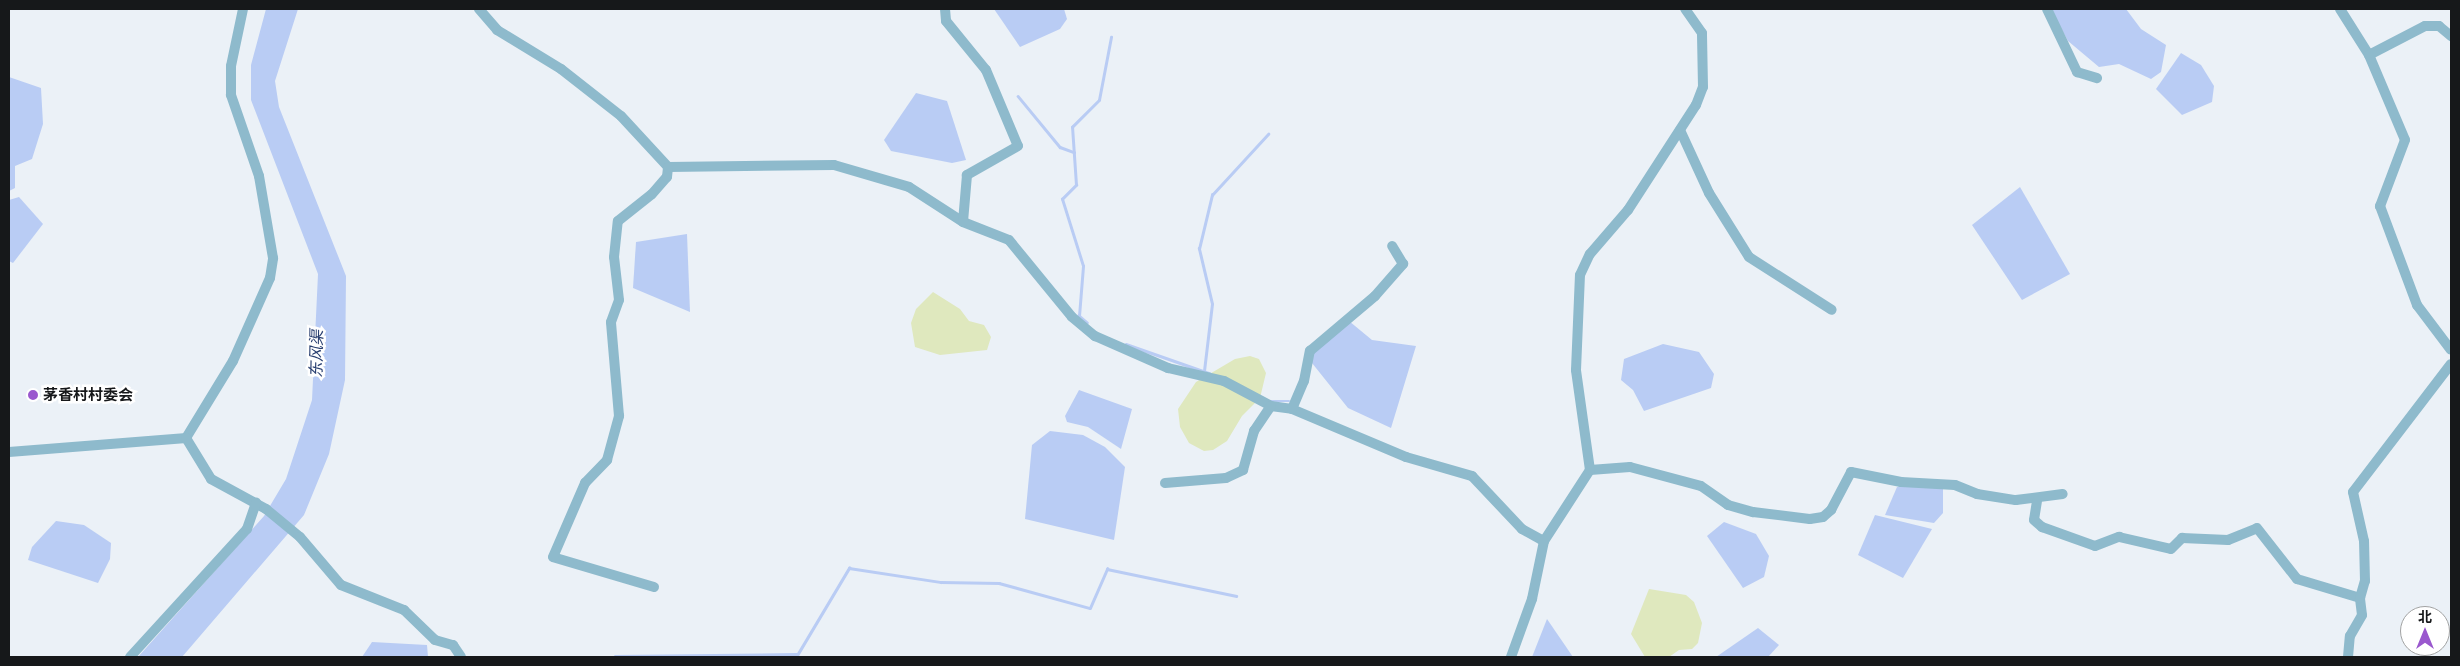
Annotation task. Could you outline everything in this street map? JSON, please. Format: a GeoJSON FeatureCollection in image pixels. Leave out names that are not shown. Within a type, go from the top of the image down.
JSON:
{"type":"FeatureCollection","features":[{"type":"Feature","properties":{"kind":"street"},"geometry":{"type":"LineString","coordinates":[[186,438],[233,361],[270,278],[273,258],[259,176],[231,95],[231,66],[243,9]]}},
{"type":"Feature","properties":{"kind":"street"},"geometry":{"type":"LineString","coordinates":[[479,9],[497,30],[561,69],[621,116],[668,168],[667,177],[652,194],[618,221],[614,257],[620,300],[611,322],[620,416],[606,460],[585,483],[554,557],[654,587]]}},
{"type":"Feature","properties":{"kind":"street"},"geometry":{"type":"LineString","coordinates":[[944,9],[946,21],[986,70],[1018,146],[967,174],[962,222]]}},
{"type":"Feature","properties":{"kind":"street"},"geometry":{"type":"LineString","coordinates":[[1511,657],[1532,599],[1544,541],[1590,470],[1576,370],[1580,275],[1590,254],[1628,210],[1680,130],[1703,87],[1704,59],[1702,33],[1685,9]]}},
{"type":"Feature","properties":{"kind":"street"},"geometry":{"type":"LineString","coordinates":[[2047,9],[2077,72],[2097,78]]}},
{"type":"Feature","properties":{"kind":"street"},"geometry":{"type":"LineString","coordinates":[[2340,9],[2369,55],[2405,140],[2380,206],[2417,305],[2451,350]]}},
{"type":"Feature","properties":{"kind":"street"},"geometry":{"type":"LineString","coordinates":[[2369,55],[2426,26],[2438,26],[2451,36]]}},
{"type":"Feature","properties":{"kind":"street"},"geometry":{"type":"LineString","coordinates":[[1680,130],[1709,193],[1749,257],[1832,310]]}},
{"type":"Feature","properties":{"kind":"street"},"geometry":{"type":"LineString","coordinates":[[668,168],[834,165],[909,187],[962,222],[1009,240],[1072,317],[1095,336],[1168,368],[1224,381],[1271,406],[1292,409],[1406,457],[1472,476],[1522,529],[1544,541]]}},
{"type":"Feature","properties":{"kind":"street"},"geometry":{"type":"LineString","coordinates":[[1292,409],[1304,381],[1310,351],[1376,296],[1402,264],[1392,246]]}},
{"type":"Feature","properties":{"kind":"street"},"geometry":{"type":"LineString","coordinates":[[2348,657],[2350,636],[2362,615],[2360,598],[2365,581],[2364,541],[2353,492],[2451,364]]}},
{"type":"Feature","properties":{"kind":"street"},"geometry":{"type":"LineString","coordinates":[[1164,483],[1226,478],[1243,470],[1254,431],[1271,406]]}},
{"type":"Feature","properties":{"kind":"street"},"geometry":{"type":"LineString","coordinates":[[9,452],[186,438]]}},
{"type":"Feature","properties":{"kind":"street"},"geometry":{"type":"LineString","coordinates":[[186,438],[211,480],[266,509],[300,537],[341,585],[404,610],[435,640],[453,645],[460,657]]}},
{"type":"Feature","properties":{"kind":"street"},"geometry":{"type":"LineString","coordinates":[[1590,470],[1630,467],[1701,486],[1728,505],[1752,512],[1810,519],[1823,517],[1831,510],[1852,472],[2038,501],[2063,494]]}},
{"type":"Feature","properties":{"kind":"street"},"geometry":{"type":"LineString","coordinates":[[2038,501],[2034,520],[2042,527],[2095,546],[2119,537],[2171,548],[2188,537],[2228,540],[2257,528],[2297,579],[2360,598]]}},
{"type":"Feature","properties":{"kind":"street"},"geometry":{"type":"LineString","coordinates":[[130,657],[247,529],[256,503]]}},
{"type":"Feature","properties":{"kind":"green space"},"geometry":{"type":"Polygon","coordinates":[[[933,292],[960,309],[969,321],[984,325],[991,337],[987,350],[940,355],[915,347],[911,323],[916,309],[933,292]]]}},
{"type":"Feature","properties":{"kind":"green space"},"geometry":{"type":"Polygon","coordinates":[[[1250,356],[1259,359],[1266,373],[1260,398],[1242,416],[1227,441],[1213,450],[1204,451],[1189,443],[1180,427],[1178,409],[1196,382],[1235,359],[1250,356]]]}},
{"type":"Feature","properties":{"kind":"green space"},"geometry":{"type":"Polygon","coordinates":[[[1649,589],[1686,595],[1694,602],[1702,623],[1698,643],[1692,649],[1679,650],[1669,657],[1645,657],[1631,634],[1649,589]]]}},
{"type":"Feature","properties":{"kind":"water","name":"东风渠"},"geometry":{"type":"Polygon","coordinates":[[[266,9],[298,9],[275,81],[279,107],[346,276],[345,380],[329,454],[304,515],[182,657],[138,657],[264,516],[286,479],[312,400],[318,274],[251,100],[251,65],[266,9]]]}},
{"type":"Feature","properties":{"kind":"water"},"geometry":{"type":"Polygon","coordinates":[[[994,9],[1064,9],[1067,19],[1060,29],[1020,47],[994,9]]]}},
{"type":"Feature","properties":{"kind":"water"},"geometry":{"type":"Polygon","coordinates":[[[2051,9],[2126,9],[2141,29],[2166,45],[2161,72],[2151,79],[2119,64],[2099,67],[2068,41],[2051,9]]]}},
{"type":"Feature","properties":{"kind":"water"},"geometry":{"type":"Polygon","coordinates":[[[2181,53],[2201,65],[2214,86],[2212,102],[2182,115],[2156,89],[2181,53]]]}},
{"type":"Feature","properties":{"kind":"water"},"geometry":{"type":"Polygon","coordinates":[[[9,77],[41,88],[43,124],[32,159],[15,166],[15,188],[9,191],[9,77]]]}},
{"type":"Feature","properties":{"kind":"water"},"geometry":{"type":"Polygon","coordinates":[[[916,93],[947,101],[966,160],[952,163],[891,151],[884,140],[916,93]]]}},
{"type":"Feature","properties":{"kind":"water"},"geometry":{"type":"Polygon","coordinates":[[[2020,187],[2070,274],[2022,300],[1972,225],[2020,187]]]}},
{"type":"Feature","properties":{"kind":"water"},"geometry":{"type":"Polygon","coordinates":[[[19,197],[43,224],[13,263],[9,261],[9,200],[19,197]]]}},
{"type":"Feature","properties":{"kind":"water"},"geometry":{"type":"Polygon","coordinates":[[[687,234],[690,312],[633,288],[636,242],[687,234]]]}},
{"type":"Feature","properties":{"kind":"water"},"geometry":{"type":"Polygon","coordinates":[[[1349,321],[1372,340],[1416,346],[1391,428],[1348,408],[1312,363],[1312,355],[1349,321]]]}},
{"type":"Feature","properties":{"kind":"water"},"geometry":{"type":"Polygon","coordinates":[[[1663,344],[1699,352],[1714,374],[1711,388],[1644,411],[1633,390],[1621,380],[1624,359],[1663,344]]]}},
{"type":"Feature","properties":{"kind":"water"},"geometry":{"type":"Polygon","coordinates":[[[1079,390],[1132,409],[1121,449],[1088,427],[1067,422],[1065,416],[1079,390]]]}},
{"type":"Feature","properties":{"kind":"water"},"geometry":{"type":"Polygon","coordinates":[[[1050,431],[1083,435],[1105,447],[1125,467],[1114,540],[1025,519],[1032,445],[1050,431]]]}},
{"type":"Feature","properties":{"kind":"water"},"geometry":{"type":"Polygon","coordinates":[[[1897,487],[1943,487],[1943,513],[1934,523],[1885,515],[1897,487]]]}},
{"type":"Feature","properties":{"kind":"water"},"geometry":{"type":"Polygon","coordinates":[[[1875,515],[1932,529],[1903,578],[1858,555],[1875,515]]]}},
{"type":"Feature","properties":{"kind":"water"},"geometry":{"type":"Polygon","coordinates":[[[56,521],[84,525],[111,543],[110,559],[98,583],[28,560],[32,547],[56,521]]]}},
{"type":"Feature","properties":{"kind":"water"},"geometry":{"type":"Polygon","coordinates":[[[1724,522],[1756,534],[1769,556],[1764,577],[1743,588],[1707,536],[1724,522]]]}},
{"type":"Feature","properties":{"kind":"water"},"geometry":{"type":"Polygon","coordinates":[[[1547,619],[1573,657],[1532,657],[1547,619]]]}},
{"type":"Feature","properties":{"kind":"water"},"geometry":{"type":"Polygon","coordinates":[[[1758,628],[1779,645],[1768,657],[1716,657],[1758,628]]]}},
{"type":"Feature","properties":{"kind":"water"},"geometry":{"type":"Polygon","coordinates":[[[372,642],[427,645],[428,657],[362,657],[372,642]]]}},
{"type":"Feature","properties":{"kind":"waterway"},"geometry":{"type":"LineString","coordinates":[[1087,323],[1079,316],[1083,266],[1062,199],[1076,185],[1072,127],[1099,100],[1111,37]]}},
{"type":"Feature","properties":{"kind":"waterway"},"geometry":{"type":"LineString","coordinates":[[1018,96],[1060,147],[1074,152]]}},
{"type":"Feature","properties":{"kind":"waterway"},"geometry":{"type":"LineString","coordinates":[[1204,371],[1212,304],[1199,249],[1212,195],[1268,134]]}},
{"type":"Feature","properties":{"kind":"waterway"},"geometry":{"type":"LineString","coordinates":[[1126,344],[1209,373]]}},
{"type":"Feature","properties":{"kind":"waterway"},"geometry":{"type":"LineString","coordinates":[[1270,401],[1289,401]]}},
{"type":"Feature","properties":{"kind":"waterway"},"geometry":{"type":"LineString","coordinates":[[796,657],[849,568],[941,582],[999,583],[1090,608],[1107,569],[1236,596]]}},
{"type":"Feature","properties":{"kind":"waterway"},"geometry":{"type":"LineString","coordinates":[[615,656],[796,654]]}},
{"type":"Feature","properties":{"kind":"place","name":"茅香村村委会"},"geometry":{"type":"Point","coordinates":[33,395]}}]}
